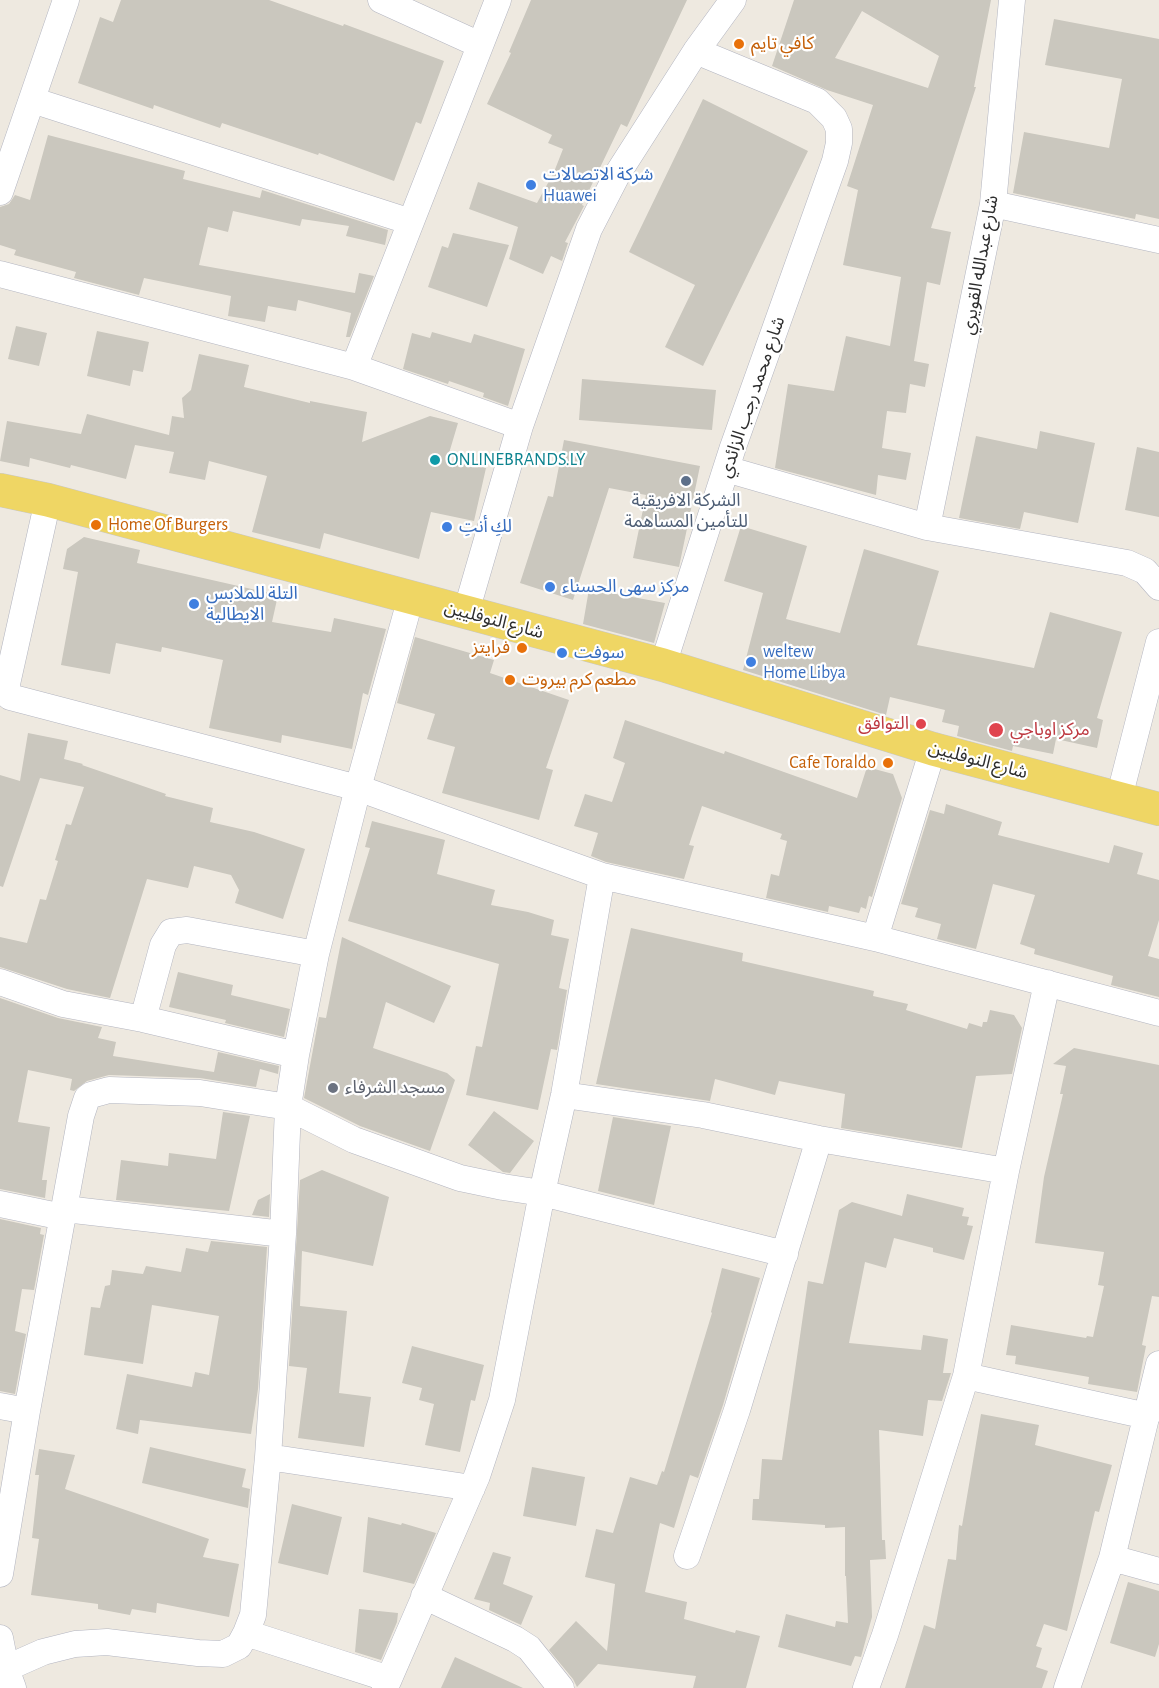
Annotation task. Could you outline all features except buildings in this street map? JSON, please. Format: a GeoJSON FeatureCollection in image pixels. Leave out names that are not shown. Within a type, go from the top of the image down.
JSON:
{"type":"FeatureCollection","features":[{"type":"Feature","properties":{"kind":"main road","name":"شارع النوفليين"},"geometry":{"type":"LineString","coordinates":[[0,490],[663,665],[933,749],[1159,809]]}},
{"type":"Feature","properties":{"kind":"street"},"geometry":{"type":"LineString","coordinates":[[0,192],[66,0]]}},
{"type":"Feature","properties":{"kind":"street"},"geometry":{"type":"LineString","coordinates":[[381,0],[480,45]]}},
{"type":"Feature","properties":{"kind":"street"},"geometry":{"type":"LineString","coordinates":[[354,367],[498,0]]}},
{"type":"Feature","properties":{"kind":"street"},"geometry":{"type":"LineString","coordinates":[[466,612],[520,426],[589,229],[618,173],[696,51],[733,0]]}},
{"type":"Feature","properties":{"kind":"street","name":"شارع عبدالله القويري"},"geometry":{"type":"LineString","coordinates":[[927,527],[993,204],[1012,0]]}},
{"type":"Feature","properties":{"kind":"street","name":"شارع محمد رجب الزائدي"},"geometry":{"type":"LineString","coordinates":[[663,665],[726,469],[835,161],[839,143],[839,129],[834,118],[818,101],[696,51]]}},
{"type":"Feature","properties":{"kind":"street"},"geometry":{"type":"LineString","coordinates":[[32,100],[411,222]]}},
{"type":"Feature","properties":{"kind":"street"},"geometry":{"type":"LineString","coordinates":[[993,204],[1159,240]]}},
{"type":"Feature","properties":{"kind":"street"},"geometry":{"type":"LineString","coordinates":[[0,274],[354,367],[520,426]]}},
{"type":"Feature","properties":{"kind":"street"},"geometry":{"type":"LineString","coordinates":[[726,469],[927,527],[1127,563],[1145,571],[1159,587]]}},
{"type":"Feature","properties":{"kind":"street"},"geometry":{"type":"LineString","coordinates":[[48,501],[5,674],[10,697],[358,788],[602,876],[875,938],[1159,1013]]}},
{"type":"Feature","properties":{"kind":"street"},"geometry":{"type":"LineString","coordinates":[[0,1638],[6,1676],[43,1652],[75,1644],[107,1642],[223,1654],[239,1646],[246,1633],[253,1615],[268,1457],[284,1234],[288,1107],[296,1055],[316,954],[358,788],[411,597]]}},
{"type":"Feature","properties":{"kind":"street"},"geometry":{"type":"LineString","coordinates":[[1119,798],[1159,642]]}},
{"type":"Feature","properties":{"kind":"street"},"geometry":{"type":"LineString","coordinates":[[875,938],[933,749]]}},
{"type":"Feature","properties":{"kind":"street"},"geometry":{"type":"LineString","coordinates":[[246,1633],[387,1683],[472,1488],[502,1400],[542,1193],[564,1095],[602,876]]}},
{"type":"Feature","properties":{"kind":"street"},"geometry":{"type":"LineString","coordinates":[[143,1019],[163,945],[171,932],[187,930],[316,954]]}},
{"type":"Feature","properties":{"kind":"street"},"geometry":{"type":"LineString","coordinates":[[0,982],[63,1004],[143,1019],[296,1055]]}},
{"type":"Feature","properties":{"kind":"street"},"geometry":{"type":"LineString","coordinates":[[866,1688],[885,1635],[966,1376],[1006,1171],[1047,983]]}},
{"type":"Feature","properties":{"kind":"street"},"geometry":{"type":"LineString","coordinates":[[0,1574],[27,1410],[81,1116],[87,1098],[91,1095],[109,1090],[200,1093],[288,1107],[354,1140],[460,1178],[542,1193],[785,1254]]}},
{"type":"Feature","properties":{"kind":"street"},"geometry":{"type":"LineString","coordinates":[[564,1095],[704,1115],[819,1139],[1006,1171]]}},
{"type":"Feature","properties":{"kind":"street"},"geometry":{"type":"LineString","coordinates":[[687,1556],[737,1410],[819,1139]]}},
{"type":"Feature","properties":{"kind":"street"},"geometry":{"type":"LineString","coordinates":[[0,1204],[64,1213],[284,1234]]}},
{"type":"Feature","properties":{"kind":"street"},"geometry":{"type":"LineString","coordinates":[[1067,1688],[1112,1558],[1159,1364]]}},
{"type":"Feature","properties":{"kind":"street"},"geometry":{"type":"LineString","coordinates":[[966,1376],[1147,1416]]}},
{"type":"Feature","properties":{"kind":"street"},"geometry":{"type":"LineString","coordinates":[[0,1406],[27,1410]]}},
{"type":"Feature","properties":{"kind":"street"},"geometry":{"type":"LineString","coordinates":[[268,1457],[472,1488]]}},
{"type":"Feature","properties":{"kind":"street"},"geometry":{"type":"LineString","coordinates":[[1112,1558],[1159,1571]]}},
{"type":"Feature","properties":{"kind":"street"},"geometry":{"type":"LineString","coordinates":[[424,1596],[515,1639],[529,1648],[561,1688]]}},
{"type":"Feature","properties":{"kind":"place","name":"كافي تايم"},"geometry":{"type":"Point","coordinates":[739,44]}},
{"type":"Feature","properties":{"kind":"place","name":"شركة الاتصالات Huawei"},"geometry":{"type":"Point","coordinates":[531,185]}},
{"type":"Feature","properties":{"kind":"place","name":"ONLINEBRANDS.LY"},"geometry":{"type":"Point","coordinates":[435,460]}},
{"type":"Feature","properties":{"kind":"place","name":"الشركة الافريقية للتأمين المساهمة"},"geometry":{"type":"Point","coordinates":[686,481]}},
{"type":"Feature","properties":{"kind":"place","name":"Home Of Burgers"},"geometry":{"type":"Point","coordinates":[96,525]}},
{"type":"Feature","properties":{"kind":"place","name":"لكِ أنتِ"},"geometry":{"type":"Point","coordinates":[447,527]}},
{"type":"Feature","properties":{"kind":"place","name":"مركز سهى الحسناء"},"geometry":{"type":"Point","coordinates":[550,587]}},
{"type":"Feature","properties":{"kind":"place","name":"التلة للملابس الايطالية"},"geometry":{"type":"Point","coordinates":[194,604]}},
{"type":"Feature","properties":{"kind":"place","name":"فرايتز"},"geometry":{"type":"Point","coordinates":[522,648]}},
{"type":"Feature","properties":{"kind":"place","name":"سوفت"},"geometry":{"type":"Point","coordinates":[562,653]}},
{"type":"Feature","properties":{"kind":"place","name":"weltew Home Libya"},"geometry":{"type":"Point","coordinates":[751,662]}},
{"type":"Feature","properties":{"kind":"place","name":"مطعم كرم بيروت"},"geometry":{"type":"Point","coordinates":[510,680]}},
{"type":"Feature","properties":{"kind":"place","name":"التوافق"},"geometry":{"type":"Point","coordinates":[921,724]}},
{"type":"Feature","properties":{"kind":"place","name":"مركز اوباجي"},"geometry":{"type":"Point","coordinates":[996,730]}},
{"type":"Feature","properties":{"kind":"place","name":"Cafe Toraldo"},"geometry":{"type":"Point","coordinates":[888,763]}},
{"type":"Feature","properties":{"kind":"place","name":"مسجد الشرفاء"},"geometry":{"type":"Point","coordinates":[333,1088]}}]}
